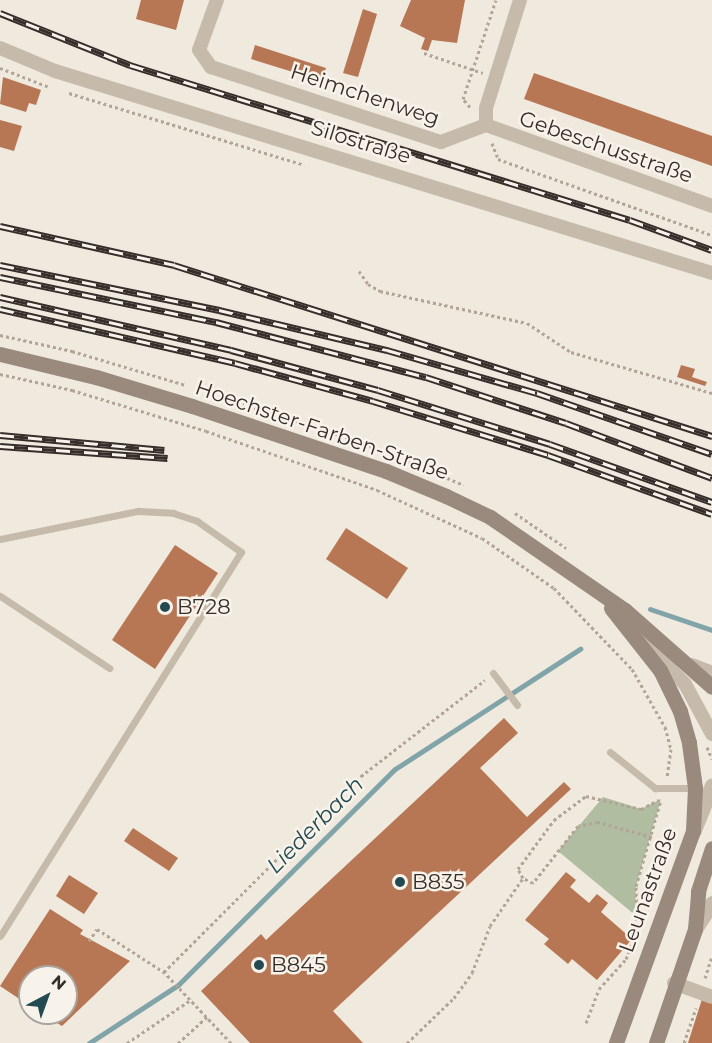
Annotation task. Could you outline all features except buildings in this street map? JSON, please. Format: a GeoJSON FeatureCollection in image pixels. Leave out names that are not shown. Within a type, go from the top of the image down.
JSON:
{"type":"FeatureCollection","features":[{"type":"Feature","properties":{"kind":"main road","name":"Hoechster-Farben-Straße"},"geometry":{"type":"LineString","coordinates":[[0,354],[96,376],[406,479],[489,517],[598,595],[650,628],[712,687]]}},
{"type":"Feature","properties":{"kind":"main road","name":"Leunastraße"},"geometry":{"type":"LineString","coordinates":[[598,595],[637,637],[660,670],[680,711],[689,742],[695,788],[693,831],[614,1043]]}},
{"type":"Feature","properties":{"kind":"main road"},"geometry":{"type":"LineString","coordinates":[[656,1043],[674,983],[695,929],[698,891],[712,848]]}},
{"type":"Feature","properties":{"kind":"street","name":"Heimchenweg"},"geometry":{"type":"LineString","coordinates":[[217,0],[199,50],[211,67],[441,142],[486,125]]}},
{"type":"Feature","properties":{"kind":"street"},"geometry":{"type":"LineString","coordinates":[[486,125],[486,108],[520,0]]}},
{"type":"Feature","properties":{"kind":"street","name":"Silostraße"},"geometry":{"type":"LineString","coordinates":[[0,48],[55,71],[712,273]]}},
{"type":"Feature","properties":{"kind":"street","name":"Gebeschusstraße"},"geometry":{"type":"LineString","coordinates":[[486,125],[712,206]]}},
{"type":"Feature","properties":{"kind":"street"},"geometry":{"type":"LineString","coordinates":[[637,637],[685,684],[712,735]]}},
{"type":"Feature","properties":{"kind":"street","name":"Hoechster-Farben-Straße"},"geometry":{"type":"LineString","coordinates":[[691,665],[712,673]]}},
{"type":"Feature","properties":{"kind":"street"},"geometry":{"type":"LineString","coordinates":[[693,831],[712,786]]}},
{"type":"Feature","properties":{"kind":"street"},"geometry":{"type":"LineString","coordinates":[[695,929],[712,903]]}},
{"type":"Feature","properties":{"kind":"street"},"geometry":{"type":"LineString","coordinates":[[674,983],[712,997]]}},
{"type":"Feature","properties":{"kind":"lane"},"geometry":{"type":"LineString","coordinates":[[0,539],[138,510],[173,513],[197,522],[241,552],[0,936]]}},
{"type":"Feature","properties":{"kind":"lane"},"geometry":{"type":"LineString","coordinates":[[0,596],[109,668]]}},
{"type":"Feature","properties":{"kind":"lane"},"geometry":{"type":"LineString","coordinates":[[493,674],[517,705]]}},
{"type":"Feature","properties":{"kind":"lane"},"geometry":{"type":"LineString","coordinates":[[610,752],[655,788],[712,786]]}},
{"type":"Feature","properties":{"kind":"path"},"geometry":{"type":"LineString","coordinates":[[496,0],[463,99],[486,125],[498,159],[712,235]]}},
{"type":"Feature","properties":{"kind":"path"},"geometry":{"type":"LineString","coordinates":[[424,53],[496,77]]}},
{"type":"Feature","properties":{"kind":"path"},"geometry":{"type":"LineString","coordinates":[[359,271],[368,284],[380,291],[519,320],[571,352],[712,393]]}},
{"type":"Feature","properties":{"kind":"path"},"geometry":{"type":"LineString","coordinates":[[0,374],[72,390],[249,446],[377,490],[482,538],[554,588],[611,643],[653,700],[671,749]]}},
{"type":"Feature","properties":{"kind":"path"},"geometry":{"type":"LineString","coordinates":[[164,972],[356,780],[493,674]]}},
{"type":"Feature","properties":{"kind":"path"},"geometry":{"type":"LineString","coordinates":[[586,1023],[599,989],[626,960],[637,932],[636,886],[652,837],[661,799],[641,809],[586,796],[554,820],[518,869],[523,878],[533,883],[578,826],[598,822],[652,837]]}},
{"type":"Feature","properties":{"kind":"path"},"geometry":{"type":"LineString","coordinates":[[407,1043],[454,998],[472,974],[490,926],[523,878]]}},
{"type":"Feature","properties":{"kind":"path"},"geometry":{"type":"LineString","coordinates":[[89,940],[97,929],[164,972],[192,999],[231,1043]]}},
{"type":"Feature","properties":{"kind":"path"},"geometry":{"type":"LineString","coordinates":[[127,1043],[192,999]]}},
{"type":"Feature","properties":{"kind":"path"},"geometry":{"type":"LineString","coordinates":[[178,1043],[207,1017]]}},
{"type":"Feature","properties":{"kind":"green space"},"geometry":{"type":"Polygon","coordinates":[[[603,797],[641,809],[661,799],[636,886],[635,915],[558,851],[603,797]]]}},
{"type":"Feature","properties":{"kind":"waterway","name":"Liederbach"},"geometry":{"type":"LineString","coordinates":[[650,609],[712,630]]}},
{"type":"Feature","properties":{"kind":"waterway","name":"Liederbach"},"geometry":{"type":"LineString","coordinates":[[89,1043],[178,985],[395,769],[580,649]]}},
{"type":"Feature","properties":{"kind":"railway"},"geometry":{"type":"LineString","coordinates":[[0,13],[130,65],[630,220],[712,250]]}},
{"type":"Feature","properties":{"kind":"railway"},"geometry":{"type":"LineString","coordinates":[[0,226],[174,265],[712,436]]}},
{"type":"Feature","properties":{"kind":"railway"},"geometry":{"type":"LineString","coordinates":[[0,265],[219,310],[387,350],[537,393],[712,454]]}},
{"type":"Feature","properties":{"kind":"railway"},"geometry":{"type":"LineString","coordinates":[[0,277],[216,322],[426,377],[566,423],[712,478]]}},
{"type":"Feature","properties":{"kind":"railway"},"geometry":{"type":"LineString","coordinates":[[0,297],[231,350],[378,390],[550,444],[712,502]]}},
{"type":"Feature","properties":{"kind":"railway"},"geometry":{"type":"LineString","coordinates":[[0,309],[235,363],[373,401],[548,455],[712,514]]}},
{"type":"Feature","properties":{"kind":"railway"},"geometry":{"type":"LineString","coordinates":[[0,435],[164,450]]}},
{"type":"Feature","properties":{"kind":"railway"},"geometry":{"type":"LineString","coordinates":[[0,446],[168,458]]}},
{"type":"Feature","properties":{"kind":"place","name":"B728"},"geometry":{"type":"Point","coordinates":[165,607]}},
{"type":"Feature","properties":{"kind":"place","name":"B835"},"geometry":{"type":"Point","coordinates":[400,882]}},
{"type":"Feature","properties":{"kind":"place","name":"B845"},"geometry":{"type":"Point","coordinates":[259,965]}}]}
